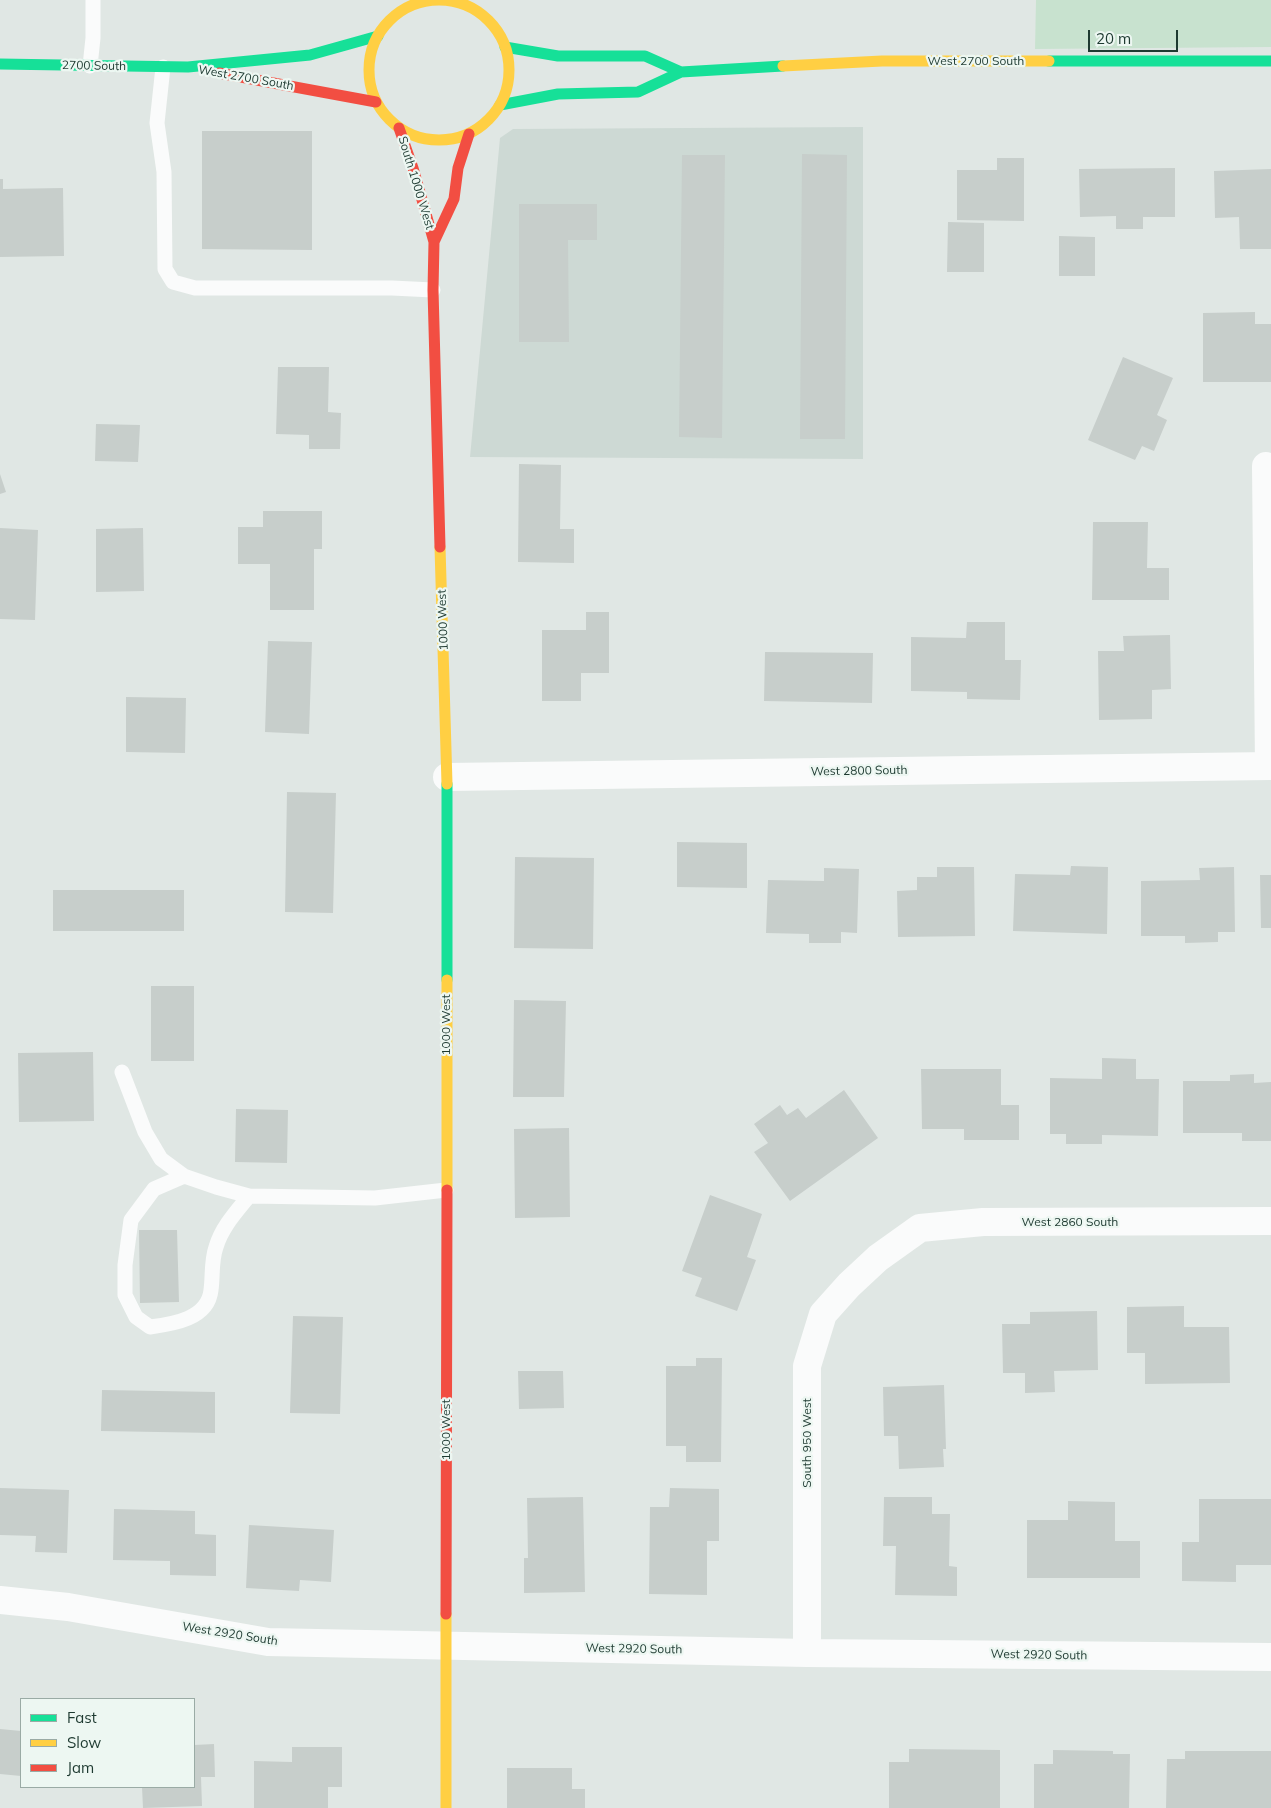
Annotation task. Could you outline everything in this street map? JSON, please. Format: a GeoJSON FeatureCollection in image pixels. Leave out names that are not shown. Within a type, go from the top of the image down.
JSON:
{"type":"FeatureCollection","features":[{"type":"Feature","properties":{"kind":"main road"},"geometry":{"type":"LineString","coordinates":[[452,0],[481,15],[496,29],[505,47],[509,66],[507,87],[500,105],[486,122],[468,134],[451,140],[433,140],[416,136],[399,128],[386,117],[376,102],[370,86],[368,69],[371,52],[378,36],[389,20],[405,4],[452,0]]}},
{"type":"Feature","properties":{"kind":"main road","name":"West 2700 South"},"geometry":{"type":"LineString","coordinates":[[188,67],[310,55],[378,36]]}},
{"type":"Feature","properties":{"kind":"main road","name":"West 2700 South"},"geometry":{"type":"LineString","coordinates":[[505,47],[558,56],[645,56],[681,72]]}},
{"type":"Feature","properties":{"kind":"main road","name":"West 2700 South"},"geometry":{"type":"LineString","coordinates":[[500,105],[558,94],[638,92],[681,72],[882,61],[1271,61]]}},
{"type":"Feature","properties":{"kind":"main road","name":"2700 South"},"geometry":{"type":"LineString","coordinates":[[0,64],[188,67]]}},
{"type":"Feature","properties":{"kind":"main road","name":"West 2700 South"},"geometry":{"type":"LineString","coordinates":[[188,67],[376,102]]}},
{"type":"Feature","properties":{"kind":"main road","name":"South 1000 West"},"geometry":{"type":"LineString","coordinates":[[399,128],[413,168],[434,242]]}},
{"type":"Feature","properties":{"kind":"main road","name":"South 1000 West"},"geometry":{"type":"LineString","coordinates":[[434,242],[454,199],[458,168],[468,134]]}},
{"type":"Feature","properties":{"kind":"main road","name":"1000 West"},"geometry":{"type":"LineString","coordinates":[[434,242],[433,290],[447,777],[446,1808]]}},
{"type":"Feature","properties":{"kind":"street"},"geometry":{"type":"LineString","coordinates":[[1266,466],[1270,766]]}},
{"type":"Feature","properties":{"kind":"street","name":"West 2800 South"},"geometry":{"type":"LineString","coordinates":[[447,777],[1270,766]]}},
{"type":"Feature","properties":{"kind":"street","name":"West 2860 South"},"geometry":{"type":"LineString","coordinates":[[878,1258],[920,1228],[983,1222],[1271,1221]]}},
{"type":"Feature","properties":{"kind":"street","name":"South 950 West"},"geometry":{"type":"LineString","coordinates":[[807,1653],[807,1366],[823,1314],[849,1284],[878,1258]]}},
{"type":"Feature","properties":{"kind":"street","name":"West 2920 South"},"geometry":{"type":"LineString","coordinates":[[0,1600],[68,1607],[268,1642],[445,1644],[807,1653],[1271,1657]]}},
{"type":"Feature","properties":{"kind":"lane"},"geometry":{"type":"LineString","coordinates":[[90,66],[93,38],[92,0]]}},
{"type":"Feature","properties":{"kind":"lane"},"geometry":{"type":"LineString","coordinates":[[163,67],[157,123],[164,172],[165,269],[173,282],[195,288],[392,288],[433,290]]}},
{"type":"Feature","properties":{"kind":"lane"},"geometry":{"type":"LineString","coordinates":[[122,1072],[145,1132],[161,1159],[184,1176],[249,1196],[375,1198],[446,1190]]}},
{"type":"Feature","properties":{"kind":"lane"},"geometry":{"type":"LineString","coordinates":[[184,1176],[154,1189],[131,1220],[125,1265],[125,1295],[136,1317],[150,1327],[173,1324],[190,1319],[205,1305],[211,1292],[215,1249],[222,1230],[249,1196]]}},
{"type":"Feature","properties":{"kind":"shaded area"},"geometry":{"type":"Polygon","coordinates":[[[863,127],[863,459],[470,457],[500,138],[513,129],[863,127]]]}},
{"type":"Feature","properties":{"kind":"green space"},"geometry":{"type":"Polygon","coordinates":[[[1036,0],[1271,0],[1271,47],[1035,49],[1036,0]]]}},
{"type":"Feature","properties":{"kind":"building"},"geometry":{"type":"Polygon","coordinates":[[[202,131],[312,131],[312,250],[202,249],[202,131]]]}},
{"type":"Feature","properties":{"kind":"building"},"geometry":{"type":"Polygon","coordinates":[[[802,154],[847,155],[845,439],[800,439],[802,154]]]}},
{"type":"Feature","properties":{"kind":"building"},"geometry":{"type":"Polygon","coordinates":[[[682,155],[725,155],[722,438],[679,437],[682,155]]]}},
{"type":"Feature","properties":{"kind":"building"},"geometry":{"type":"Polygon","coordinates":[[[997,158],[1024,158],[1024,221],[957,220],[957,170],[997,170],[997,158]]]}},
{"type":"Feature","properties":{"kind":"building"},"geometry":{"type":"Polygon","coordinates":[[[1175,168],[1175,217],[1143,217],[1143,229],[1116,229],[1116,216],[1080,217],[1079,169],[1175,168]]]}},
{"type":"Feature","properties":{"kind":"building"},"geometry":{"type":"Polygon","coordinates":[[[1271,169],[1271,249],[1240,249],[1239,217],[1215,218],[1214,171],[1271,169]]]}},
{"type":"Feature","properties":{"kind":"building"},"geometry":{"type":"Polygon","coordinates":[[[0,179],[3,179],[3,189],[63,188],[64,256],[0,257],[0,179]]]}},
{"type":"Feature","properties":{"kind":"building"},"geometry":{"type":"Polygon","coordinates":[[[519,204],[597,204],[597,240],[568,240],[569,342],[519,342],[519,204]]]}},
{"type":"Feature","properties":{"kind":"building"},"geometry":{"type":"Polygon","coordinates":[[[948,222],[984,223],[984,272],[947,272],[948,222]]]}},
{"type":"Feature","properties":{"kind":"building"},"geometry":{"type":"Polygon","coordinates":[[[1059,236],[1095,237],[1095,276],[1059,276],[1059,236]]]}},
{"type":"Feature","properties":{"kind":"building"},"geometry":{"type":"Polygon","coordinates":[[[1255,312],[1255,324],[1271,324],[1271,382],[1203,382],[1203,313],[1255,312]]]}},
{"type":"Feature","properties":{"kind":"building"},"geometry":{"type":"Polygon","coordinates":[[[1123,357],[1173,378],[1157,415],[1167,420],[1154,451],[1142,446],[1135,460],[1088,440],[1123,357]]]}},
{"type":"Feature","properties":{"kind":"building"},"geometry":{"type":"Polygon","coordinates":[[[278,367],[329,367],[328,412],[341,413],[340,449],[309,449],[309,435],[276,434],[278,367]]]}},
{"type":"Feature","properties":{"kind":"building"},"geometry":{"type":"Polygon","coordinates":[[[96,424],[140,425],[138,462],[95,461],[96,424]]]}},
{"type":"Feature","properties":{"kind":"building"},"geometry":{"type":"Polygon","coordinates":[[[519,464],[561,465],[560,529],[574,529],[574,563],[518,562],[519,464]]]}},
{"type":"Feature","properties":{"kind":"building"},"geometry":{"type":"Polygon","coordinates":[[[0,474],[6,492],[0,494],[0,474]]]}},
{"type":"Feature","properties":{"kind":"building"},"geometry":{"type":"Polygon","coordinates":[[[263,511],[322,511],[322,549],[314,549],[314,610],[270,610],[270,564],[238,564],[238,527],[263,527],[263,511]]]}},
{"type":"Feature","properties":{"kind":"building"},"geometry":{"type":"Polygon","coordinates":[[[1093,522],[1148,522],[1147,568],[1169,568],[1169,600],[1092,600],[1093,522]]]}},
{"type":"Feature","properties":{"kind":"building"},"geometry":{"type":"Polygon","coordinates":[[[0,528],[38,530],[35,620],[0,619],[0,528]]]}},
{"type":"Feature","properties":{"kind":"building"},"geometry":{"type":"Polygon","coordinates":[[[143,528],[144,591],[96,592],[96,529],[143,528]]]}},
{"type":"Feature","properties":{"kind":"building"},"geometry":{"type":"Polygon","coordinates":[[[586,612],[609,612],[609,673],[581,673],[581,701],[542,701],[542,630],[586,630],[586,612]]]}},
{"type":"Feature","properties":{"kind":"building"},"geometry":{"type":"Polygon","coordinates":[[[967,622],[1005,622],[1005,660],[1021,660],[1020,700],[967,699],[967,692],[911,691],[911,637],[966,638],[967,622]]]}},
{"type":"Feature","properties":{"kind":"building"},"geometry":{"type":"Polygon","coordinates":[[[1170,635],[1171,689],[1152,690],[1152,719],[1099,720],[1098,651],[1124,651],[1123,636],[1170,635]]]}},
{"type":"Feature","properties":{"kind":"building"},"geometry":{"type":"Polygon","coordinates":[[[268,641],[312,642],[309,734],[265,732],[268,641]]]}},
{"type":"Feature","properties":{"kind":"building"},"geometry":{"type":"Polygon","coordinates":[[[765,652],[873,653],[872,703],[764,701],[765,652]]]}},
{"type":"Feature","properties":{"kind":"building"},"geometry":{"type":"Polygon","coordinates":[[[126,697],[186,698],[185,753],[126,752],[126,697]]]}},
{"type":"Feature","properties":{"kind":"building"},"geometry":{"type":"Polygon","coordinates":[[[287,792],[336,793],[333,913],[285,912],[287,792]]]}},
{"type":"Feature","properties":{"kind":"building"},"geometry":{"type":"Polygon","coordinates":[[[677,842],[747,843],[747,888],[677,887],[677,842]]]}},
{"type":"Feature","properties":{"kind":"building"},"geometry":{"type":"Polygon","coordinates":[[[515,857],[594,858],[593,949],[514,948],[515,857]]]}},
{"type":"Feature","properties":{"kind":"building"},"geometry":{"type":"Polygon","coordinates":[[[1071,866],[1108,867],[1107,934],[1013,931],[1015,874],[1070,875],[1071,866]]]}},
{"type":"Feature","properties":{"kind":"building"},"geometry":{"type":"Polygon","coordinates":[[[937,867],[974,867],[975,936],[898,937],[897,891],[917,890],[917,877],[937,877],[937,867]]]}},
{"type":"Feature","properties":{"kind":"building"},"geometry":{"type":"Polygon","coordinates":[[[1234,867],[1235,932],[1218,932],[1218,942],[1185,943],[1185,936],[1141,936],[1141,881],[1200,880],[1199,868],[1234,867]]]}},
{"type":"Feature","properties":{"kind":"building"},"geometry":{"type":"Polygon","coordinates":[[[824,868],[859,869],[857,933],[841,932],[841,943],[809,943],[809,934],[766,933],[768,880],[824,881],[824,868]]]}},
{"type":"Feature","properties":{"kind":"building"},"geometry":{"type":"Polygon","coordinates":[[[1260,875],[1271,875],[1271,928],[1261,928],[1260,875]]]}},
{"type":"Feature","properties":{"kind":"building"},"geometry":{"type":"Polygon","coordinates":[[[53,890],[184,890],[184,931],[53,931],[53,890]]]}},
{"type":"Feature","properties":{"kind":"building"},"geometry":{"type":"Polygon","coordinates":[[[151,986],[194,986],[194,1061],[151,1061],[151,986]]]}},
{"type":"Feature","properties":{"kind":"building"},"geometry":{"type":"Polygon","coordinates":[[[514,1000],[566,1001],[564,1097],[513,1097],[514,1000]]]}},
{"type":"Feature","properties":{"kind":"building"},"geometry":{"type":"Polygon","coordinates":[[[93,1052],[94,1121],[19,1122],[18,1053],[93,1052]]]}},
{"type":"Feature","properties":{"kind":"building"},"geometry":{"type":"Polygon","coordinates":[[[1102,1058],[1136,1059],[1136,1079],[1159,1079],[1158,1136],[1102,1135],[1102,1144],[1066,1144],[1066,1134],[1050,1134],[1050,1078],[1102,1079],[1102,1058]]]}},
{"type":"Feature","properties":{"kind":"building"},"geometry":{"type":"Polygon","coordinates":[[[921,1069],[1001,1069],[1001,1105],[1019,1105],[1019,1140],[964,1140],[964,1129],[922,1129],[921,1069]]]}},
{"type":"Feature","properties":{"kind":"building"},"geometry":{"type":"Polygon","coordinates":[[[1254,1074],[1254,1083],[1271,1082],[1271,1141],[1242,1141],[1242,1133],[1183,1133],[1183,1081],[1230,1081],[1230,1075],[1254,1074]]]}},
{"type":"Feature","properties":{"kind":"building"},"geometry":{"type":"Polygon","coordinates":[[[844,1090],[878,1138],[790,1201],[754,1152],[768,1143],[754,1124],[780,1105],[787,1115],[798,1108],[806,1118],[844,1090]]]}},
{"type":"Feature","properties":{"kind":"building"},"geometry":{"type":"Polygon","coordinates":[[[236,1109],[288,1110],[287,1163],[235,1162],[236,1109]]]}},
{"type":"Feature","properties":{"kind":"building"},"geometry":{"type":"Polygon","coordinates":[[[569,1128],[570,1217],[515,1218],[514,1129],[569,1128]]]}},
{"type":"Feature","properties":{"kind":"building"},"geometry":{"type":"Polygon","coordinates":[[[710,1195],[762,1214],[747,1257],[756,1260],[737,1311],[695,1296],[702,1278],[682,1271],[710,1195]]]}},
{"type":"Feature","properties":{"kind":"building"},"geometry":{"type":"Polygon","coordinates":[[[139,1230],[177,1230],[179,1302],[140,1303],[139,1230]]]}},
{"type":"Feature","properties":{"kind":"building"},"geometry":{"type":"Polygon","coordinates":[[[1184,1306],[1184,1327],[1229,1327],[1230,1383],[1145,1384],[1145,1353],[1127,1353],[1127,1307],[1184,1306]]]}},
{"type":"Feature","properties":{"kind":"building"},"geometry":{"type":"Polygon","coordinates":[[[1097,1311],[1098,1370],[1054,1371],[1055,1392],[1025,1393],[1025,1373],[1003,1373],[1002,1324],[1030,1324],[1030,1312],[1097,1311]]]}},
{"type":"Feature","properties":{"kind":"building"},"geometry":{"type":"Polygon","coordinates":[[[293,1316],[343,1317],[340,1414],[290,1413],[293,1316]]]}},
{"type":"Feature","properties":{"kind":"building"},"geometry":{"type":"Polygon","coordinates":[[[696,1358],[722,1358],[721,1462],[686,1462],[686,1446],[666,1446],[666,1366],[696,1366],[696,1358]]]}},
{"type":"Feature","properties":{"kind":"building"},"geometry":{"type":"Polygon","coordinates":[[[518,1371],[563,1371],[564,1408],[519,1409],[518,1371]]]}},
{"type":"Feature","properties":{"kind":"building"},"geometry":{"type":"Polygon","coordinates":[[[944,1385],[946,1449],[943,1449],[944,1467],[899,1469],[898,1436],[884,1436],[883,1387],[944,1385]]]}},
{"type":"Feature","properties":{"kind":"building"},"geometry":{"type":"Polygon","coordinates":[[[102,1390],[215,1392],[215,1433],[101,1431],[102,1390]]]}},
{"type":"Feature","properties":{"kind":"building"},"geometry":{"type":"Polygon","coordinates":[[[0,1488],[69,1490],[67,1553],[35,1552],[36,1536],[0,1535],[0,1488]]]}},
{"type":"Feature","properties":{"kind":"building"},"geometry":{"type":"Polygon","coordinates":[[[670,1488],[719,1489],[719,1541],[707,1541],[707,1595],[649,1594],[650,1507],[669,1507],[670,1488]]]}},
{"type":"Feature","properties":{"kind":"building"},"geometry":{"type":"Polygon","coordinates":[[[583,1497],[585,1592],[524,1593],[524,1558],[528,1558],[527,1498],[583,1497]]]}},
{"type":"Feature","properties":{"kind":"building"},"geometry":{"type":"Polygon","coordinates":[[[884,1497],[932,1497],[932,1514],[950,1514],[949,1566],[957,1567],[957,1596],[895,1595],[896,1546],[883,1546],[884,1497]]]}},
{"type":"Feature","properties":{"kind":"building"},"geometry":{"type":"Polygon","coordinates":[[[1199,1499],[1271,1499],[1271,1565],[1236,1565],[1236,1582],[1182,1581],[1182,1542],[1199,1542],[1199,1499]]]}},
{"type":"Feature","properties":{"kind":"building"},"geometry":{"type":"Polygon","coordinates":[[[1068,1501],[1115,1502],[1115,1541],[1140,1541],[1140,1578],[1027,1578],[1027,1520],[1068,1520],[1068,1501]]]}},
{"type":"Feature","properties":{"kind":"building"},"geometry":{"type":"Polygon","coordinates":[[[114,1509],[195,1511],[195,1534],[216,1535],[216,1576],[170,1575],[170,1561],[113,1560],[114,1509]]]}},
{"type":"Feature","properties":{"kind":"building"},"geometry":{"type":"Polygon","coordinates":[[[249,1525],[334,1530],[331,1582],[300,1580],[299,1591],[246,1588],[249,1525]]]}},
{"type":"Feature","properties":{"kind":"building"},"geometry":{"type":"Polygon","coordinates":[[[0,1729],[20,1731],[20,1776],[0,1774],[0,1729]]]}},
{"type":"Feature","properties":{"kind":"building"},"geometry":{"type":"Polygon","coordinates":[[[214,1744],[215,1777],[201,1777],[202,1806],[143,1808],[142,1788],[195,1788],[195,1745],[214,1744]]]}},
{"type":"Feature","properties":{"kind":"building"},"geometry":{"type":"Polygon","coordinates":[[[292,1747],[342,1747],[342,1787],[328,1787],[328,1808],[254,1808],[254,1761],[292,1762],[292,1747]]]}},
{"type":"Feature","properties":{"kind":"building"},"geometry":{"type":"Polygon","coordinates":[[[909,1749],[1000,1750],[1000,1808],[889,1808],[889,1762],[909,1762],[909,1749]]]}},
{"type":"Feature","properties":{"kind":"building"},"geometry":{"type":"Polygon","coordinates":[[[1053,1750],[1113,1751],[1113,1754],[1130,1754],[1129,1808],[1034,1808],[1034,1764],[1053,1764],[1053,1750]]]}},
{"type":"Feature","properties":{"kind":"building"},"geometry":{"type":"Polygon","coordinates":[[[1185,1751],[1271,1751],[1271,1808],[1166,1808],[1167,1759],[1185,1759],[1185,1751]]]}},
{"type":"Feature","properties":{"kind":"building"},"geometry":{"type":"Polygon","coordinates":[[[507,1768],[572,1768],[572,1789],[585,1789],[585,1808],[507,1808],[507,1768]]]}},
{"type":"Feature","properties":{"kind":"traffic: fast"},"geometry":{"type":"LineString","coordinates":[[0,64],[188,67],[310,55],[378,36]]}},
{"type":"Feature","properties":{"kind":"traffic: fast"},"geometry":{"type":"LineString","coordinates":[[505,47],[558,56],[645,56],[681,72]]}},
{"type":"Feature","properties":{"kind":"traffic: fast"},"geometry":{"type":"LineString","coordinates":[[1049,61],[1271,61]]}},
{"type":"Feature","properties":{"kind":"traffic: fast"},"geometry":{"type":"LineString","coordinates":[[500,105],[558,94],[638,92],[681,72],[783,66]]}},
{"type":"Feature","properties":{"kind":"traffic: fast"},"geometry":{"type":"LineString","coordinates":[[447,784],[447,980]]}},
{"type":"Feature","properties":{"kind":"traffic: slow"},"geometry":{"type":"LineString","coordinates":[[439,0],[466,5],[488,21],[504,43],[509,70],[504,97],[488,119],[466,135],[439,140],[412,135],[390,119],[374,97],[369,70],[374,43],[390,21],[412,5],[439,0]]}},
{"type":"Feature","properties":{"kind":"traffic: slow"},"geometry":{"type":"LineString","coordinates":[[783,66],[882,61],[1049,61]]}},
{"type":"Feature","properties":{"kind":"traffic: slow"},"geometry":{"type":"LineString","coordinates":[[440,547],[447,784]]}},
{"type":"Feature","properties":{"kind":"traffic: slow"},"geometry":{"type":"LineString","coordinates":[[447,980],[447,1190]]}},
{"type":"Feature","properties":{"kind":"traffic: slow"},"geometry":{"type":"LineString","coordinates":[[446,1614],[446,1808]]}},
{"type":"Feature","properties":{"kind":"traffic: jam"},"geometry":{"type":"LineString","coordinates":[[219,73],[376,102]]}},
{"type":"Feature","properties":{"kind":"traffic: jam"},"geometry":{"type":"LineString","coordinates":[[399,128],[413,168],[434,242],[433,290],[440,547]]}},
{"type":"Feature","properties":{"kind":"traffic: jam"},"geometry":{"type":"LineString","coordinates":[[434,242],[454,199],[458,168],[469,134]]}},
{"type":"Feature","properties":{"kind":"traffic: jam"},"geometry":{"type":"LineString","coordinates":[[446,1614],[447,1190]]}}]}
